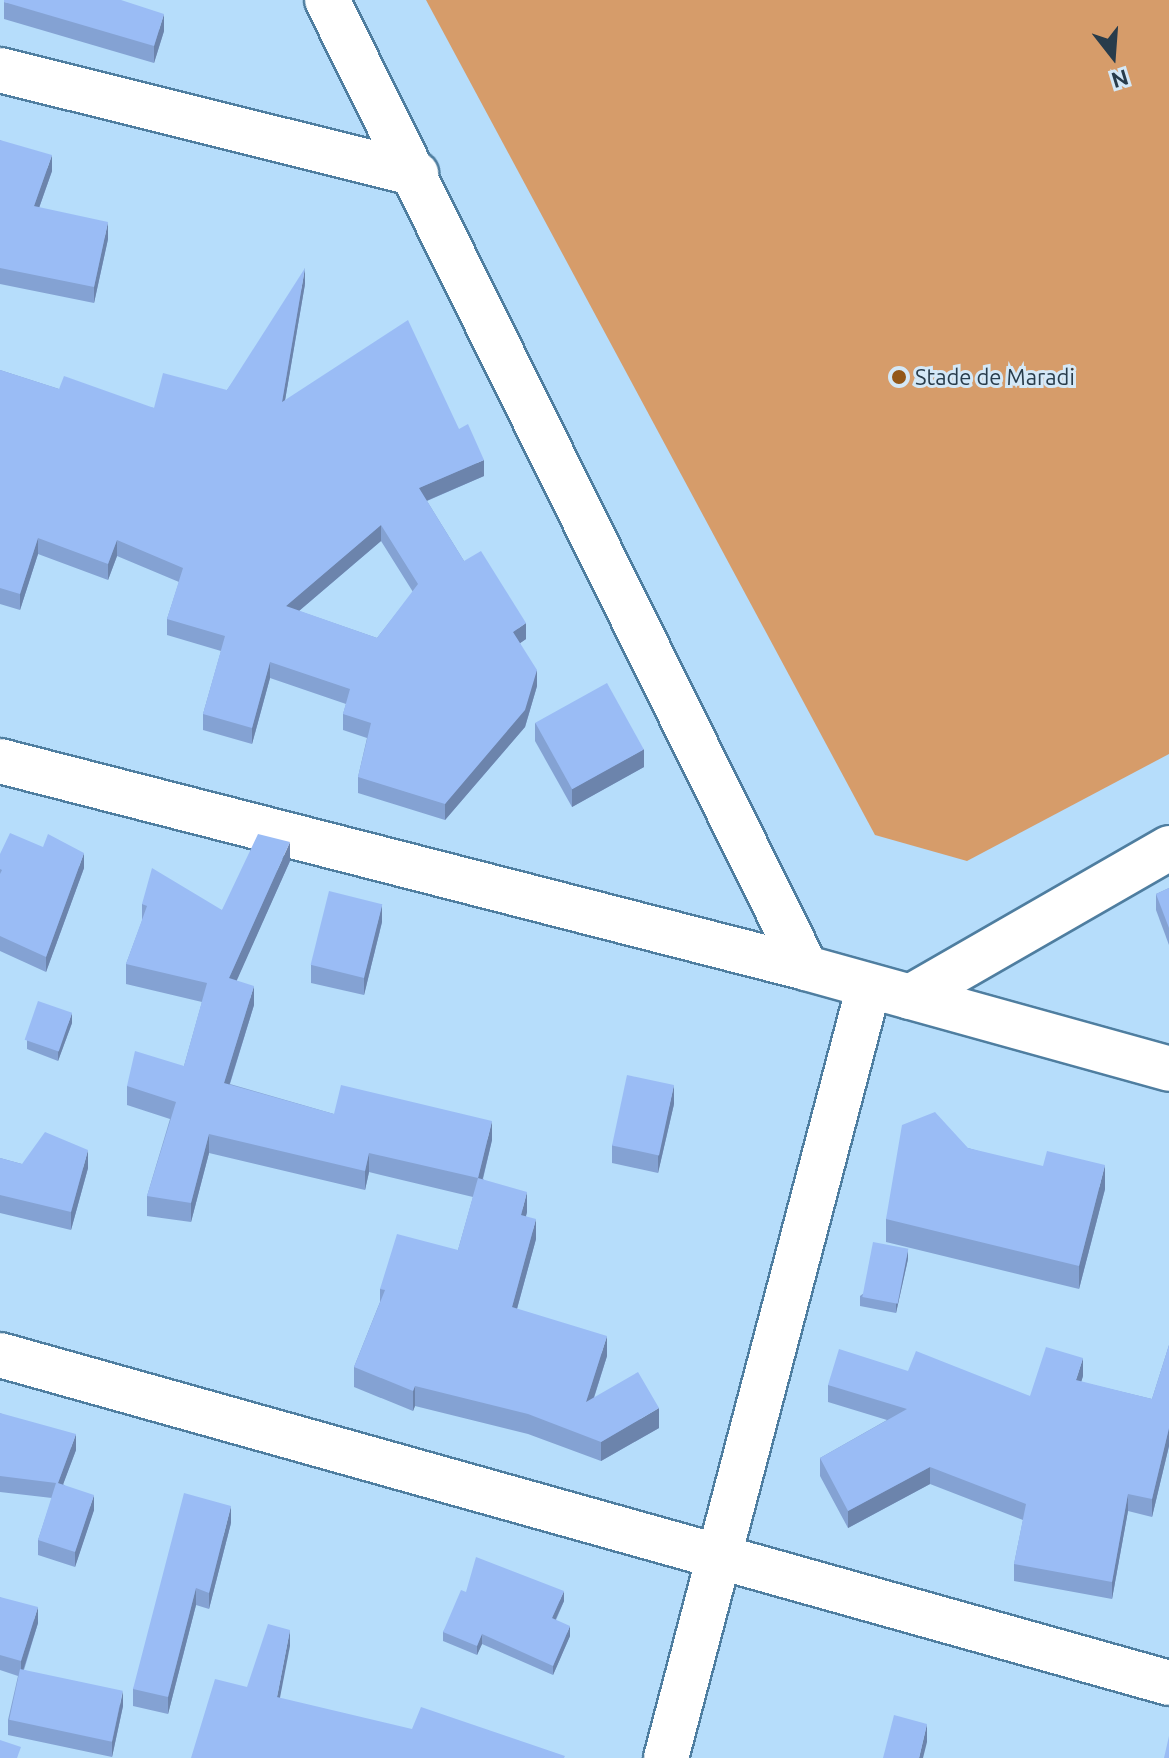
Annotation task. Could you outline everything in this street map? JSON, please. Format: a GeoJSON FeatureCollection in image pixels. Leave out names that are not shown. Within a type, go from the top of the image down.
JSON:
{"type":"FeatureCollection","features":[{"type":"Feature","properties":{"kind":"street"},"geometry":{"type":"LineString","coordinates":[[327,0],[416,174],[806,968]]}},
{"type":"Feature","properties":{"kind":"street"},"geometry":{"type":"LineString","coordinates":[[0,70],[416,174]]}},
{"type":"Feature","properties":{"kind":"street"},"geometry":{"type":"LineString","coordinates":[[0,761],[806,968],[1169,1069]]}},
{"type":"Feature","properties":{"kind":"street"},"geometry":{"type":"LineString","coordinates":[[666,1758],[721,1560],[890,992],[1169,848]]}},
{"type":"Feature","properties":{"kind":"street"},"geometry":{"type":"LineString","coordinates":[[0,1355],[721,1560],[1169,1683]]}},
{"type":"Feature","properties":{"kind":"shaded area","name":"Stade de Maradi"},"geometry":{"type":"Polygon","coordinates":[[[426,0],[1169,0],[1169,754],[967,861],[875,835],[426,0]]]}},
{"type":"Feature","properties":{"kind":"building"},"geometry":{"type":"Polygon","coordinates":[[[4,0],[121,0],[164,14],[154,46],[4,0]]]}},
{"type":"Feature","properties":{"kind":"building"},"geometry":{"type":"Polygon","coordinates":[[[0,140],[52,155],[34,206],[108,222],[94,287],[0,268],[0,140]]]}},
{"type":"Feature","properties":{"kind":"building"},"geometry":{"type":"Polygon","coordinates":[[[305,268],[282,402],[408,320],[459,429],[468,424],[484,460],[419,488],[464,561],[481,551],[526,623],[513,632],[537,670],[525,710],[445,804],[358,777],[371,723],[343,714],[350,689],[270,662],[252,728],[203,714],[225,636],[167,619],[183,568],[117,540],[108,564],[38,538],[20,594],[0,588],[0,370],[59,389],[64,376],[154,408],[163,373],[227,390],[305,268]],[[381,525],[286,606],[377,638],[418,584],[381,525]]]}},
{"type":"Feature","properties":{"kind":"building"},"geometry":{"type":"Polygon","coordinates":[[[607,683],[644,749],[572,789],[535,723],[607,683]]]}},
{"type":"Feature","properties":{"kind":"building"},"geometry":{"type":"Polygon","coordinates":[[[10,833],[43,847],[48,834],[84,853],[46,957],[0,936],[0,854],[10,833]]]}},
{"type":"Feature","properties":{"kind":"building"},"geometry":{"type":"Polygon","coordinates":[[[258,834],[290,842],[229,978],[254,986],[224,1083],[334,1114],[341,1085],[492,1121],[478,1178],[369,1153],[365,1171],[209,1134],[191,1203],[147,1196],[176,1102],[127,1086],[135,1051],[184,1066],[207,983],[126,964],[147,906],[142,904],[152,868],[222,910],[258,834]]]}},
{"type":"Feature","properties":{"kind":"building"},"geometry":{"type":"Polygon","coordinates":[[[1169,888],[1169,928],[1156,894],[1169,888]]]}},
{"type":"Feature","properties":{"kind":"building"},"geometry":{"type":"Polygon","coordinates":[[[329,891],[382,904],[364,978],[311,965],[329,891]]]}},
{"type":"Feature","properties":{"kind":"building"},"geometry":{"type":"Polygon","coordinates":[[[38,1001],[72,1013],[59,1051],[25,1040],[38,1001]]]}},
{"type":"Feature","properties":{"kind":"building"},"geometry":{"type":"Polygon","coordinates":[[[627,1075],[674,1085],[659,1155],[612,1145],[627,1075]]]}},
{"type":"Feature","properties":{"kind":"building"},"geometry":{"type":"Polygon","coordinates":[[[935,1112],[968,1148],[1043,1166],[1047,1151],[1105,1165],[1079,1266],[886,1219],[902,1125],[935,1112]]]}},
{"type":"Feature","properties":{"kind":"building"},"geometry":{"type":"Polygon","coordinates":[[[45,1132],[88,1150],[71,1212],[0,1195],[0,1158],[22,1164],[45,1132]]]}},
{"type":"Feature","properties":{"kind":"building"},"geometry":{"type":"Polygon","coordinates":[[[478,1178],[527,1192],[521,1215],[536,1219],[512,1307],[607,1336],[586,1402],[638,1372],[659,1408],[601,1442],[528,1414],[415,1386],[413,1391],[354,1367],[385,1290],[380,1289],[397,1234],[458,1250],[478,1178]]]}},
{"type":"Feature","properties":{"kind":"building"},"geometry":{"type":"Polygon","coordinates":[[[873,1242],[908,1249],[898,1304],[862,1297],[873,1242]]]}},
{"type":"Feature","properties":{"kind":"building"},"geometry":{"type":"Polygon","coordinates":[[[1169,1345],[1169,1428],[1152,1499],[1128,1494],[1112,1582],[1014,1564],[1026,1504],[930,1467],[848,1511],[820,1458],[907,1409],[828,1385],[839,1349],[908,1371],[916,1351],[1030,1396],[1046,1347],[1083,1358],[1076,1380],[1152,1399],[1169,1345]]]}},
{"type":"Feature","properties":{"kind":"building"},"geometry":{"type":"Polygon","coordinates":[[[0,1413],[76,1434],[58,1483],[94,1495],[75,1552],[38,1540],[56,1483],[0,1476],[0,1413]]]}},
{"type":"Feature","properties":{"kind":"building"},"geometry":{"type":"Polygon","coordinates":[[[184,1493],[231,1506],[209,1593],[196,1588],[168,1697],[133,1689],[184,1493]]]}},
{"type":"Feature","properties":{"kind":"building"},"geometry":{"type":"Polygon","coordinates":[[[476,1557],[564,1591],[552,1618],[570,1626],[553,1666],[482,1634],[477,1646],[443,1632],[461,1590],[466,1592],[476,1557]]]}},
{"type":"Feature","properties":{"kind":"building"},"geometry":{"type":"Polygon","coordinates":[[[0,1597],[38,1607],[21,1661],[0,1655],[0,1597]]]}},
{"type":"Feature","properties":{"kind":"building"},"geometry":{"type":"Polygon","coordinates":[[[268,1624],[290,1630],[277,1697],[412,1729],[421,1707],[565,1756],[191,1758],[215,1679],[247,1687],[268,1624]]]}},
{"type":"Feature","properties":{"kind":"building"},"geometry":{"type":"Polygon","coordinates":[[[20,1669],[123,1691],[112,1742],[9,1720],[20,1669]]]}},
{"type":"Feature","properties":{"kind":"building"},"geometry":{"type":"Polygon","coordinates":[[[894,1715],[927,1724],[919,1758],[883,1758],[894,1715]]]}},
{"type":"Feature","properties":{"kind":"building"},"geometry":{"type":"Polygon","coordinates":[[[1169,1736],[1169,1758],[1164,1758],[1169,1736]]]}},
{"type":"Feature","properties":{"kind":"building"},"geometry":{"type":"Polygon","coordinates":[[[0,1740],[21,1747],[17,1758],[0,1758],[0,1740]]]}},
{"type":"Feature","properties":{"kind":"place","name":"Stade de Maradi"},"geometry":{"type":"Point","coordinates":[899,377]}}]}
